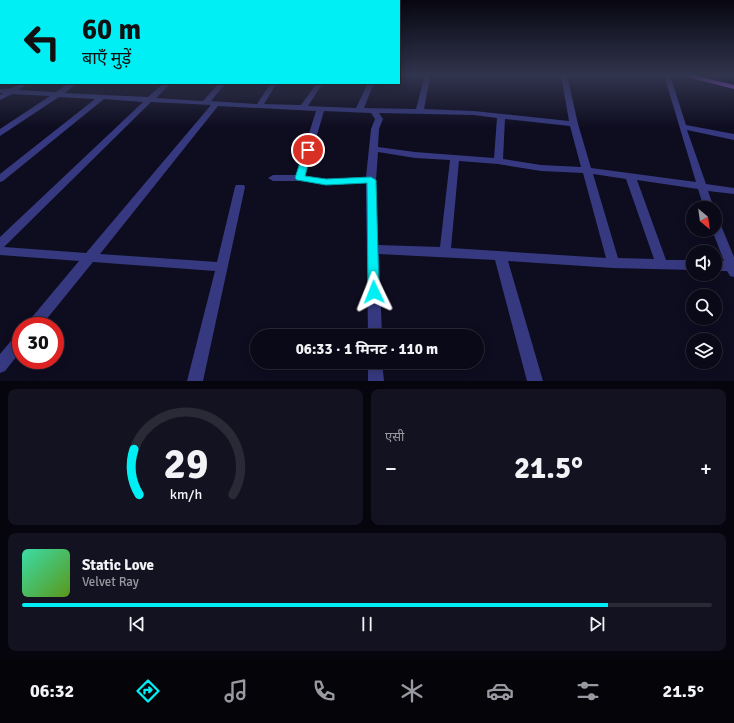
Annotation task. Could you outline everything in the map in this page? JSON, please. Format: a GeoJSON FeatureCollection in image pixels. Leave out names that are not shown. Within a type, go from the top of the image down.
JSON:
{"type":"FeatureCollection","features":[{"type":"Feature","properties":{"kind":"street"},"geometry":{"type":"LineString","coordinates":[[0,98],[10,93]]}},
{"type":"Feature","properties":{"kind":"street"},"geometry":{"type":"LineString","coordinates":[[29,93],[303,108],[413,112],[420,110],[474,113],[574,124]]}},
{"type":"Feature","properties":{"kind":"street"},"geometry":{"type":"LineString","coordinates":[[0,244],[157,93]]}},
{"type":"Feature","properties":{"kind":"street"},"geometry":{"type":"LineString","coordinates":[[205,103],[214,93]]}},
{"type":"Feature","properties":{"kind":"street"},"geometry":{"type":"LineString","coordinates":[[259,106],[268,93]]}},
{"type":"Feature","properties":{"kind":"street"},"geometry":{"type":"LineString","coordinates":[[303,108],[313,93]]}},
{"type":"Feature","properties":{"kind":"street"},"geometry":{"type":"LineString","coordinates":[[359,110],[367,93]]}},
{"type":"Feature","properties":{"kind":"street"},"geometry":{"type":"LineString","coordinates":[[420,110],[424,93]]}},
{"type":"Feature","properties":{"kind":"street"},"geometry":{"type":"LineString","coordinates":[[568,93],[574,124],[614,263]]}},
{"type":"Feature","properties":{"kind":"street"},"geometry":{"type":"LineString","coordinates":[[672,93],[706,201]]}},
{"type":"Feature","properties":{"kind":"street"},"geometry":{"type":"LineString","coordinates":[[0,133],[57,94]]}},
{"type":"Feature","properties":{"kind":"street"},"geometry":{"type":"LineString","coordinates":[[0,179],[102,97]]}},
{"type":"Feature","properties":{"kind":"street"},"geometry":{"type":"LineString","coordinates":[[40,317],[216,104]]}},
{"type":"Feature","properties":{"kind":"street"},"geometry":{"type":"LineString","coordinates":[[300,178],[321,108]]}},
{"type":"Feature","properties":{"kind":"street"},"geometry":{"type":"LineString","coordinates":[[373,110],[378,119],[375,129],[371,180],[375,329]]}},
{"type":"Feature","properties":{"kind":"street"},"geometry":{"type":"LineString","coordinates":[[498,161],[501,116]]}},
{"type":"Feature","properties":{"kind":"street"},"geometry":{"type":"LineString","coordinates":[[682,127],[734,137]]}},
{"type":"Feature","properties":{"kind":"street"},"geometry":{"type":"LineString","coordinates":[[374,149],[415,155],[498,161],[541,168],[587,170],[630,175],[734,191]]}},
{"type":"Feature","properties":{"kind":"street"},"geometry":{"type":"LineString","coordinates":[[445,252],[455,158]]}},
{"type":"Feature","properties":{"kind":"street"},"geometry":{"type":"LineString","coordinates":[[630,175],[662,265]]}},
{"type":"Feature","properties":{"kind":"street"},"geometry":{"type":"LineString","coordinates":[[273,178],[300,178],[326,182],[371,180]]}},
{"type":"Feature","properties":{"kind":"street"},"geometry":{"type":"LineString","coordinates":[[195,381],[240,187]]}},
{"type":"Feature","properties":{"kind":"street"},"geometry":{"type":"LineString","coordinates":[[721,237],[733,269]]}},
{"type":"Feature","properties":{"kind":"street"},"geometry":{"type":"LineString","coordinates":[[372,249],[686,266]]}},
{"type":"Feature","properties":{"kind":"street"},"geometry":{"type":"LineString","coordinates":[[0,251],[222,268]]}},
{"type":"Feature","properties":{"kind":"street"},"geometry":{"type":"LineString","coordinates":[[500,255],[535,381]]}},
{"type":"Feature","properties":{"kind":"street"},"geometry":{"type":"LineString","coordinates":[[722,267],[733,269]]}},
{"type":"Feature","properties":{"kind":"street"},"geometry":{"type":"LineString","coordinates":[[0,366],[12,351]]}},
{"type":"Feature","properties":{"kind":"street"},"geometry":{"type":"LineString","coordinates":[[375,369],[376,381]]}},
{"type":"Feature","properties":{"kind":"route"},"geometry":{"type":"LineString","coordinates":[[308,150],[300,178],[326,182],[371,180],[374,292]]}}]}
